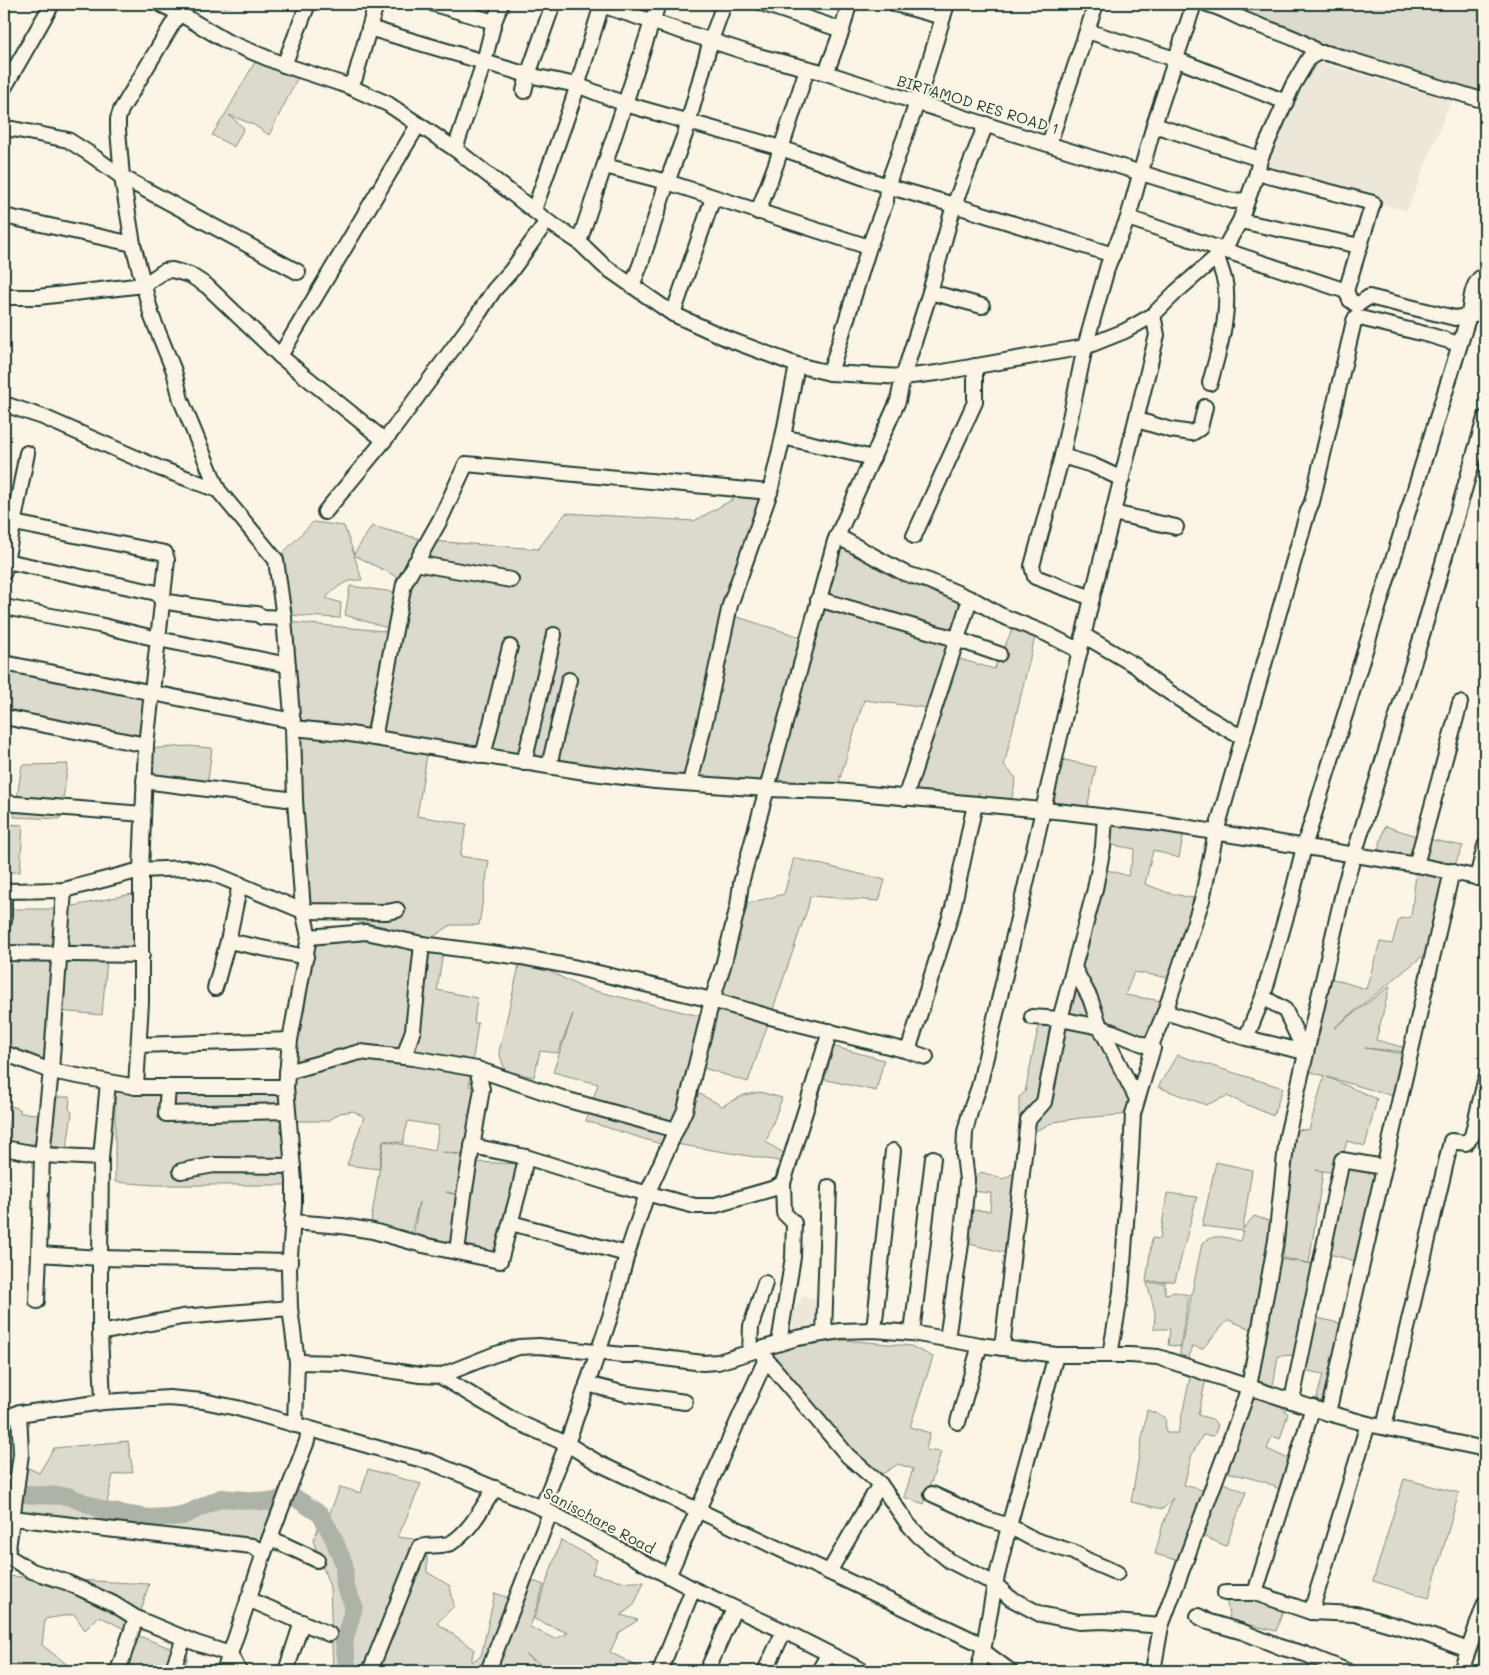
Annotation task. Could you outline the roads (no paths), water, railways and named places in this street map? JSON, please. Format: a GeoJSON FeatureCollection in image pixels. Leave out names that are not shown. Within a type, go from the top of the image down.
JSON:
{"type":"FeatureCollection","features":[{"type":"Feature","properties":{"kind":"street"},"geometry":{"type":"LineString","coordinates":[[4,88],[52,4]]}},
{"type":"Feature","properties":{"kind":"street"},"geometry":{"type":"LineString","coordinates":[[160,4],[179,13],[226,42],[284,65],[348,86],[388,104],[455,149],[548,221],[579,242],[604,266],[673,314],[728,339],[797,365],[830,373],[903,377],[937,374],[1085,347],[1125,331],[1153,315],[1183,285],[1220,254],[1240,221],[1258,166],[1293,86],[1309,58],[1318,52]]}},
{"type":"Feature","properties":{"kind":"street"},"geometry":{"type":"LineString","coordinates":[[284,65],[308,4]]}},
{"type":"Feature","properties":{"kind":"street"},"geometry":{"type":"LineString","coordinates":[[348,86],[355,78],[376,4]]}},
{"type":"Feature","properties":{"kind":"street"},"geometry":{"type":"LineString","coordinates":[[434,4],[494,22]]}},
{"type":"Feature","properties":{"kind":"street"},"geometry":{"type":"LineString","coordinates":[[455,149],[484,62],[500,4]]}},
{"type":"Feature","properties":{"kind":"street"},"geometry":{"type":"LineString","coordinates":[[524,91],[553,4]]}},
{"type":"Feature","properties":{"kind":"street"},"geometry":{"type":"LineString","coordinates":[[534,210],[577,86],[601,4]]}},
{"type":"Feature","properties":{"kind":"street","name":"BIRTAMOD RES ROAD 1"},"geometry":{"type":"LineString","coordinates":[[601,4],[758,56],[826,74],[1232,201],[1247,200]]}},
{"type":"Feature","properties":{"kind":"street"},"geometry":{"type":"LineString","coordinates":[[579,242],[658,4]]}},
{"type":"Feature","properties":{"kind":"street"},"geometry":{"type":"LineString","coordinates":[[632,286],[690,121],[724,4]]}},
{"type":"Feature","properties":{"kind":"street"},"geometry":{"type":"LineString","coordinates":[[764,4],[842,30]]}},
{"type":"Feature","properties":{"kind":"street"},"geometry":{"type":"LineString","coordinates":[[826,74],[849,4]]}},
{"type":"Feature","properties":{"kind":"street"},"geometry":{"type":"LineString","coordinates":[[830,373],[869,247],[886,201],[887,186],[917,103],[945,11],[894,4]]}},
{"type":"Feature","properties":{"kind":"street"},"geometry":{"type":"LineString","coordinates":[[1049,144],[1096,4]]}},
{"type":"Feature","properties":{"kind":"street"},"geometry":{"type":"LineString","coordinates":[[1092,598],[1035,577],[1032,566],[1062,456],[1085,347],[1108,265],[1128,218],[1154,125],[1194,4]]}},
{"type":"Feature","properties":{"kind":"street"},"geometry":{"type":"LineString","coordinates":[[1207,4],[1232,13],[1248,22],[1294,37],[1318,52],[1341,57],[1485,102]]}},
{"type":"Feature","properties":{"kind":"street"},"geometry":{"type":"LineString","coordinates":[[179,13],[121,110],[118,119],[118,130],[122,177],[133,244],[152,317],[174,371],[181,400],[218,490],[276,560],[284,618],[293,724],[294,800],[303,911],[309,937],[290,1040],[286,1088],[293,1166],[294,1204],[290,1262],[290,1308],[297,1362],[295,1425]]}},
{"type":"Feature","properties":{"kind":"street"},"geometry":{"type":"LineString","coordinates":[[369,28],[528,75],[577,86],[625,104],[781,148],[887,186],[1113,255]]}},
{"type":"Feature","properties":{"kind":"street"},"geometry":{"type":"LineString","coordinates":[[1087,31],[1175,59],[1286,102]]}},
{"type":"Feature","properties":{"kind":"street"},"geometry":{"type":"LineString","coordinates":[[758,212],[807,69]]}},
{"type":"Feature","properties":{"kind":"street"},"geometry":{"type":"LineString","coordinates":[[280,356],[418,124]]}},
{"type":"Feature","properties":{"kind":"street"},"geometry":{"type":"LineString","coordinates":[[488,1671],[546,1511],[611,1314],[646,1194],[686,1110],[712,1000],[723,966],[738,906],[741,883],[818,599],[837,536],[898,401],[903,377],[930,292],[954,205],[986,124]]}},
{"type":"Feature","properties":{"kind":"street"},"geometry":{"type":"LineString","coordinates":[[1154,125],[1258,166],[1373,203],[1346,291],[1350,300],[1357,305],[1368,297],[1455,318],[1485,312]]}},
{"type":"Feature","properties":{"kind":"street"},"geometry":{"type":"LineString","coordinates":[[4,130],[13,129],[68,140],[122,177],[298,272]]}},
{"type":"Feature","properties":{"kind":"street"},"geometry":{"type":"LineString","coordinates":[[605,166],[667,182],[869,247]]}},
{"type":"Feature","properties":{"kind":"street"},"geometry":{"type":"LineString","coordinates":[[673,314],[712,198]]}},
{"type":"Feature","properties":{"kind":"street"},"geometry":{"type":"LineString","coordinates":[[4,216],[133,244]]}},
{"type":"Feature","properties":{"kind":"street"},"geometry":{"type":"LineString","coordinates":[[1128,218],[1220,254],[1346,291]]}},
{"type":"Feature","properties":{"kind":"street"},"geometry":{"type":"LineString","coordinates":[[325,512],[384,440],[479,313],[494,290],[548,221]]}},
{"type":"Feature","properties":{"kind":"street"},"geometry":{"type":"LineString","coordinates":[[1240,221],[1360,246]]}},
{"type":"Feature","properties":{"kind":"street"},"geometry":{"type":"LineString","coordinates":[[1210,383],[1222,341],[1226,308],[1226,289],[1220,254]]}},
{"type":"Feature","properties":{"kind":"street"},"geometry":{"type":"LineString","coordinates":[[4,297],[38,297],[144,285],[164,271],[178,271],[190,275],[207,286],[280,356],[384,440]]}},
{"type":"Feature","properties":{"kind":"street"},"geometry":{"type":"LineString","coordinates":[[1246,1038],[1264,997],[1304,847],[1469,315],[1476,282],[1480,278],[1485,279]]}},
{"type":"Feature","properties":{"kind":"street"},"geometry":{"type":"LineString","coordinates":[[930,292],[982,306]]}},
{"type":"Feature","properties":{"kind":"street"},"geometry":{"type":"LineString","coordinates":[[947,1339],[961,1244],[967,1180],[964,1155],[965,1132],[979,1087],[1083,636],[1157,335],[1153,315]]}},
{"type":"Feature","properties":{"kind":"street"},"geometry":{"type":"LineString","coordinates":[[1110,1355],[1121,1292],[1133,1114],[1153,1048],[1152,1043],[1165,1012],[1202,900],[1216,832],[1312,502],[1354,320],[1356,317],[1459,344]]}},
{"type":"Feature","properties":{"kind":"street"},"geometry":{"type":"LineString","coordinates":[[690,784],[730,605],[770,492],[797,365]]}},
{"type":"Feature","properties":{"kind":"street"},"geometry":{"type":"LineString","coordinates":[[914,536],[975,402],[975,366]]}},
{"type":"Feature","properties":{"kind":"street"},"geometry":{"type":"LineString","coordinates":[[4,404],[43,417],[159,468],[218,490]]}},
{"type":"Feature","properties":{"kind":"street"},"geometry":{"type":"LineString","coordinates":[[1137,420],[1171,430],[1192,433],[1200,428],[1204,407]]}},
{"type":"Feature","properties":{"kind":"street"},"geometry":{"type":"LineString","coordinates":[[1152,1671],[1161,1626],[1234,1433],[1249,1387],[1276,1240],[1287,1136],[1352,854],[1422,635],[1485,418]]}},
{"type":"Feature","properties":{"kind":"street"},"geometry":{"type":"LineString","coordinates":[[783,437],[873,458]]}},
{"type":"Feature","properties":{"kind":"street"},"geometry":{"type":"LineString","coordinates":[[27,453],[5,566],[157,593],[162,601],[223,611],[257,614],[262,617],[284,618]]}},
{"type":"Feature","properties":{"kind":"street"},"geometry":{"type":"LineString","coordinates":[[1062,456],[1092,465],[1122,479]]}},
{"type":"Feature","properties":{"kind":"street"},"geometry":{"type":"LineString","coordinates":[[374,738],[404,584],[440,520],[466,464],[770,492]]}},
{"type":"Feature","properties":{"kind":"street"},"geometry":{"type":"LineString","coordinates":[[1113,513],[1176,527]]}},
{"type":"Feature","properties":{"kind":"street"},"geometry":{"type":"LineString","coordinates":[[14,522],[166,553],[146,745],[141,870],[142,955],[136,1087]]}},
{"type":"Feature","properties":{"kind":"street"},"geometry":{"type":"LineString","coordinates":[[837,536],[904,573],[970,599],[1000,615],[1047,634],[1080,651]]}},
{"type":"Feature","properties":{"kind":"street"},"geometry":{"type":"LineString","coordinates":[[415,563],[511,580]]}},
{"type":"Feature","properties":{"kind":"street"},"geometry":{"type":"LineString","coordinates":[[818,599],[956,639],[999,654]]}},
{"type":"Feature","properties":{"kind":"street"},"geometry":{"type":"LineString","coordinates":[[905,798],[970,599]]}},
{"type":"Feature","properties":{"kind":"street"},"geometry":{"type":"LineString","coordinates":[[4,607],[288,665]]}},
{"type":"Feature","properties":{"kind":"street"},"geometry":{"type":"LineString","coordinates":[[524,763],[554,635]]}},
{"type":"Feature","properties":{"kind":"street"},"geometry":{"type":"LineString","coordinates":[[1083,636],[1136,666],[1154,682],[1200,713],[1234,733],[1244,736]]}},
{"type":"Feature","properties":{"kind":"street"},"geometry":{"type":"LineString","coordinates":[[483,756],[510,647]]}},
{"type":"Feature","properties":{"kind":"street"},"geometry":{"type":"LineString","coordinates":[[4,663],[151,692],[293,724],[524,763],[655,781],[767,789],[836,791],[1105,817],[1216,832],[1352,854],[1452,871],[1481,879],[1485,846]]}},
{"type":"Feature","properties":{"kind":"street"},"geometry":{"type":"LineString","coordinates":[[549,766],[569,680]]}},
{"type":"Feature","properties":{"kind":"street"},"geometry":{"type":"LineString","coordinates":[[1416,865],[1460,703]]}},
{"type":"Feature","properties":{"kind":"street"},"geometry":{"type":"LineString","coordinates":[[4,717],[146,745]]}},
{"type":"Feature","properties":{"kind":"street"},"geometry":{"type":"LineString","coordinates":[[144,781],[294,800]]}},
{"type":"Feature","properties":{"kind":"street"},"geometry":{"type":"LineString","coordinates":[[4,803],[143,814]]}},
{"type":"Feature","properties":{"kind":"street"},"geometry":{"type":"LineString","coordinates":[[908,1051],[953,908],[975,804]]}},
{"type":"Feature","properties":{"kind":"street"},"geometry":{"type":"LineString","coordinates":[[1002,1348],[1028,1120],[1044,1102],[1060,1019],[1100,861],[1105,817]]}},
{"type":"Feature","properties":{"kind":"street"},"geometry":{"type":"LineString","coordinates":[[4,922],[4,891],[64,890],[141,870],[187,868],[214,874],[303,911],[387,912],[397,910]]}},
{"type":"Feature","properties":{"kind":"street"},"geometry":{"type":"LineString","coordinates":[[1328,1413],[1452,871]]}},
{"type":"Feature","properties":{"kind":"street"},"geometry":{"type":"LineString","coordinates":[[215,988],[228,942],[240,884]]}},
{"type":"Feature","properties":{"kind":"street"},"geometry":{"type":"LineString","coordinates":[[38,1301],[42,1155],[51,1071],[64,890]]}},
{"type":"Feature","properties":{"kind":"street"},"geometry":{"type":"LineString","coordinates":[[309,937],[366,932],[422,944],[521,957],[712,1000],[926,1057]]}},
{"type":"Feature","properties":{"kind":"street"},"geometry":{"type":"LineString","coordinates":[[228,942],[306,957]]}},
{"type":"Feature","properties":{"kind":"street"},"geometry":{"type":"LineString","coordinates":[[404,1057],[413,1030],[422,944]]}},
{"type":"Feature","properties":{"kind":"street"},"geometry":{"type":"LineString","coordinates":[[4,953],[142,955]]}},
{"type":"Feature","properties":{"kind":"street"},"geometry":{"type":"LineString","coordinates":[[1074,968],[1090,998],[1100,1027],[1137,1099]]}},
{"type":"Feature","properties":{"kind":"street"},"geometry":{"type":"LineString","coordinates":[[1264,997],[1285,1010],[1305,1052]]}},
{"type":"Feature","properties":{"kind":"street"},"geometry":{"type":"LineString","coordinates":[[1165,1012],[1246,1038],[1305,1052]]}},
{"type":"Feature","properties":{"kind":"street"},"geometry":{"type":"LineString","coordinates":[[1032,1017],[1060,1019],[1100,1027],[1153,1048]]}},
{"type":"Feature","properties":{"kind":"street"},"geometry":{"type":"LineString","coordinates":[[778,1343],[793,1257],[794,1223],[784,1212],[783,1183],[830,1031]]}},
{"type":"Feature","properties":{"kind":"street"},"geometry":{"type":"LineString","coordinates":[[139,1045],[290,1040]]}},
{"type":"Feature","properties":{"kind":"street"},"geometry":{"type":"LineString","coordinates":[[287,1072],[360,1052],[404,1057],[477,1069],[568,1100],[676,1130]]}},
{"type":"Feature","properties":{"kind":"street"},"geometry":{"type":"LineString","coordinates":[[4,1053],[51,1071],[136,1087],[286,1088]]}},
{"type":"Feature","properties":{"kind":"street"},"geometry":{"type":"LineString","coordinates":[[457,1252],[464,1195],[482,1089],[477,1069]]}},
{"type":"Feature","properties":{"kind":"street"},"geometry":{"type":"LineString","coordinates":[[1384,1427],[1451,1141],[1466,1143],[1472,1136],[1485,1081]]}},
{"type":"Feature","properties":{"kind":"street"},"geometry":{"type":"LineString","coordinates":[[103,1402],[100,1333],[101,1158],[108,1082]]}},
{"type":"Feature","properties":{"kind":"street"},"geometry":{"type":"LineString","coordinates":[[168,1087],[166,1114],[288,1111]]}},
{"type":"Feature","properties":{"kind":"street"},"geometry":{"type":"LineString","coordinates":[[472,1146],[526,1157],[646,1194],[695,1206],[712,1206],[775,1188],[783,1183]]}},
{"type":"Feature","properties":{"kind":"street"},"geometry":{"type":"LineString","coordinates":[[4,1148],[42,1155],[101,1158]]}},
{"type":"Feature","properties":{"kind":"street"},"geometry":{"type":"LineString","coordinates":[[874,1330],[894,1150]]}},
{"type":"Feature","properties":{"kind":"street"},"geometry":{"type":"LineString","coordinates":[[292,1222],[342,1226],[373,1231],[423,1245],[500,1261],[526,1157]]}},
{"type":"Feature","properties":{"kind":"street"},"geometry":{"type":"LineString","coordinates":[[912,1333],[933,1158]]}},
{"type":"Feature","properties":{"kind":"street"},"geometry":{"type":"LineString","coordinates":[[1292,1400],[1342,1160],[1384,1167]]}},
{"type":"Feature","properties":{"kind":"street"},"geometry":{"type":"LineString","coordinates":[[181,1171],[214,1165],[293,1166]]}},
{"type":"Feature","properties":{"kind":"street"},"geometry":{"type":"LineString","coordinates":[[824,1333],[829,1187]]}},
{"type":"Feature","properties":{"kind":"street"},"geometry":{"type":"LineString","coordinates":[[510,1223],[627,1254]]}},
{"type":"Feature","properties":{"kind":"street"},"geometry":{"type":"LineString","coordinates":[[39,1254],[100,1258],[290,1262]]}},
{"type":"Feature","properties":{"kind":"street"},"geometry":{"type":"LineString","coordinates":[[765,1283],[751,1326],[759,1353],[848,1456],[880,1484],[908,1524],[919,1536],[950,1560],[995,1584],[1010,1598],[1040,1614],[1080,1622],[1104,1621],[1161,1626]]}},
{"type":"Feature","properties":{"kind":"street"},"geometry":{"type":"LineString","coordinates":[[100,1333],[182,1317],[290,1308]]}},
{"type":"Feature","properties":{"kind":"street"},"geometry":{"type":"LineString","coordinates":[[297,1362],[342,1363],[420,1375],[440,1376],[519,1347],[539,1346],[703,1363],[718,1362],[759,1353],[778,1343],[796,1338],[824,1333],[874,1330],[912,1333],[980,1345],[1056,1355],[1158,1357],[1328,1413],[1368,1424],[1485,1449]]}},
{"type":"Feature","properties":{"kind":"street"},"geometry":{"type":"LineString","coordinates":[[958,1422],[980,1345]]}},
{"type":"Feature","properties":{"kind":"street"},"geometry":{"type":"LineString","coordinates":[[668,1576],[697,1511],[759,1353]]}},
{"type":"Feature","properties":{"kind":"street"},"geometry":{"type":"LineString","coordinates":[[978,1671],[995,1584],[1009,1526],[1056,1355]]}},
{"type":"Feature","properties":{"kind":"street"},"geometry":{"type":"LineString","coordinates":[[440,1376],[515,1421],[567,1444],[600,1464],[981,1644],[983,1651],[1010,1671]]}},
{"type":"Feature","properties":{"kind":"street"},"geometry":{"type":"LineString","coordinates":[[587,1384],[622,1393],[685,1402]]}},
{"type":"Feature","properties":{"kind":"street","name":"Sanischare Road"},"geometry":{"type":"LineString","coordinates":[[4,1416],[19,1412],[103,1402],[169,1398],[203,1401],[237,1408],[431,1462],[546,1511],[693,1589],[784,1631],[828,1655],[863,1671]]}},
{"type":"Feature","properties":{"kind":"street"},"geometry":{"type":"LineString","coordinates":[[1255,1593],[1313,1408]]}},
{"type":"Feature","properties":{"kind":"street"},"geometry":{"type":"LineString","coordinates":[[19,1412],[21,1454],[14,1502],[8,1518],[7,1556],[32,1571],[66,1582],[112,1602],[136,1618],[184,1638],[230,1654],[239,1671]]}},
{"type":"Feature","properties":{"kind":"street"},"geometry":{"type":"LineString","coordinates":[[1311,1612],[1368,1424]]}},
{"type":"Feature","properties":{"kind":"street"},"geometry":{"type":"LineString","coordinates":[[224,1671],[264,1553],[307,1441],[309,1429]]}},
{"type":"Feature","properties":{"kind":"street"},"geometry":{"type":"LineString","coordinates":[[829,1572],[880,1484]]}},
{"type":"Feature","properties":{"kind":"street"},"geometry":{"type":"LineString","coordinates":[[370,1671],[420,1547],[430,1544],[450,1544],[466,1530],[495,1488]]}},
{"type":"Feature","properties":{"kind":"street"},"geometry":{"type":"LineString","coordinates":[[932,1494],[987,1519],[1009,1526],[1036,1540],[1073,1552],[1117,1573]]}},
{"type":"Feature","properties":{"kind":"street"},"geometry":{"type":"LineString","coordinates":[[8,1518],[252,1546],[264,1553]]}},
{"type":"Feature","properties":{"kind":"street"},"geometry":{"type":"LineString","coordinates":[[270,1538],[317,1560]]}},
{"type":"Feature","properties":{"kind":"street"},"geometry":{"type":"LineString","coordinates":[[660,1671],[693,1589]]}},
{"type":"Feature","properties":{"kind":"street"},"geometry":{"type":"LineString","coordinates":[[1225,1593],[1255,1593],[1311,1612],[1355,1614],[1425,1634],[1468,1650]]}},
{"type":"Feature","properties":{"kind":"street"},"geometry":{"type":"LineString","coordinates":[[248,1599],[329,1634]]}},
{"type":"Feature","properties":{"kind":"street"},"geometry":{"type":"LineString","coordinates":[[1461,1671],[1485,1603]]}},
{"type":"Feature","properties":{"kind":"street"},"geometry":{"type":"LineString","coordinates":[[707,1671],[734,1609]]}},
{"type":"Feature","properties":{"kind":"street"},"geometry":{"type":"LineString","coordinates":[[1198,1616],[1209,1622],[1305,1654],[1346,1671]]}},
{"type":"Feature","properties":{"kind":"street"},"geometry":{"type":"LineString","coordinates":[[118,1671],[136,1618]]}},
{"type":"Feature","properties":{"kind":"street"},"geometry":{"type":"LineString","coordinates":[[286,1671],[302,1622]]}},
{"type":"Feature","properties":{"kind":"street"},"geometry":{"type":"LineString","coordinates":[[765,1671],[784,1631]]}},
{"type":"Feature","properties":{"kind":"street"},"geometry":{"type":"LineString","coordinates":[[172,1671],[184,1638]]}},
{"type":"Feature","properties":{"kind":"street"},"geometry":{"type":"LineString","coordinates":[[819,1671],[828,1655]]}},
{"type":"Feature","properties":{"kind":"waterway"},"geometry":{"type":"LineString","coordinates":[[4,1490],[31,1495],[68,1496],[105,1511],[148,1518],[182,1516],[221,1498],[272,1502],[291,1495],[320,1514],[332,1535],[344,1564],[345,1587],[354,1606],[344,1642],[348,1671]]}}]}
